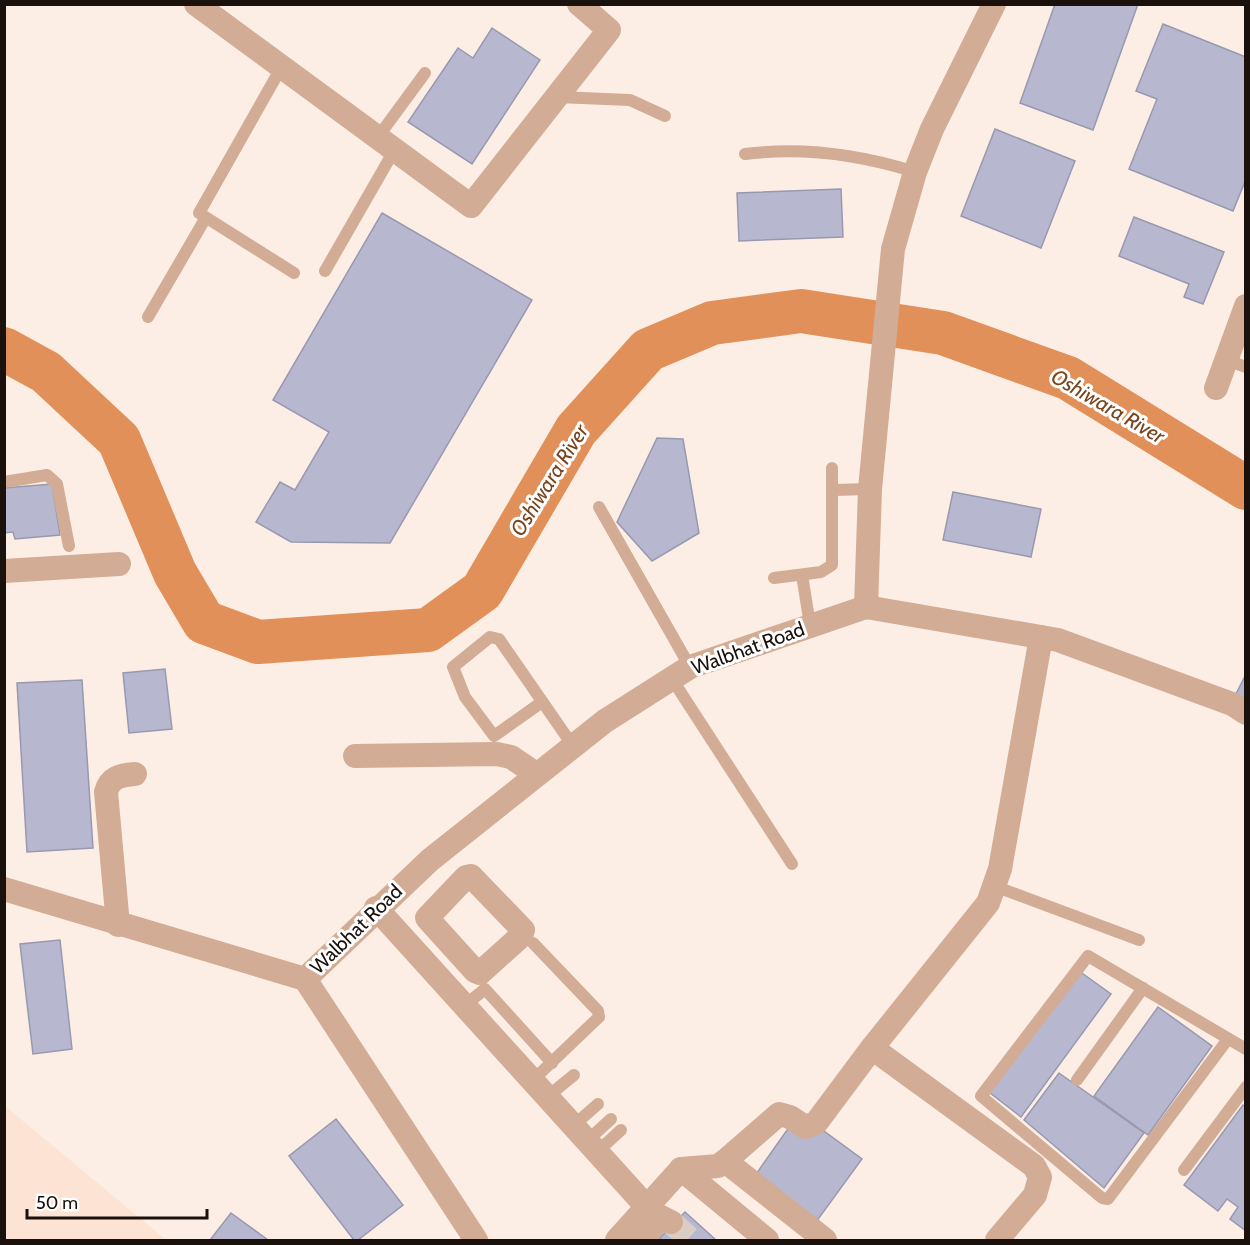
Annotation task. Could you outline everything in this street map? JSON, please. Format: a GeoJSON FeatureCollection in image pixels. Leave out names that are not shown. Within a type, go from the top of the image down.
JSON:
{"type":"FeatureCollection","features":[{"type":"Feature","properties":{"kind":"street"},"geometry":{"type":"LineString","coordinates":[[196,4],[471,206],[609,30],[579,4]]}},
{"type":"Feature","properties":{"kind":"street"},"geometry":{"type":"LineString","coordinates":[[866,607],[870,489],[893,249],[915,172],[932,129],[994,4]]}},
{"type":"Feature","properties":{"kind":"street"},"geometry":{"type":"LineString","coordinates":[[1216,388],[1236,363],[1245,306]]}},
{"type":"Feature","properties":{"kind":"street"},"geometry":{"type":"LineString","coordinates":[[4,571],[119,564]]}},
{"type":"Feature","properties":{"kind":"street","name":"Walbhat Road"},"geometry":{"type":"LineString","coordinates":[[305,979],[376,908],[430,860],[605,721],[681,673],[866,607],[1058,640],[1232,704],[1245,713]]}},
{"type":"Feature","properties":{"kind":"street"},"geometry":{"type":"LineString","coordinates":[[633,1236],[646,1206],[681,1169],[718,1166],[779,1114],[805,1127],[816,1123],[872,1048],[988,903],[1000,869],[1041,637]]}},
{"type":"Feature","properties":{"kind":"street"},"geometry":{"type":"LineString","coordinates":[[355,756],[497,754],[511,757],[536,774]]}},
{"type":"Feature","properties":{"kind":"street"},"geometry":{"type":"LineString","coordinates":[[118,925],[106,792],[108,784],[114,778],[135,774]]}},
{"type":"Feature","properties":{"kind":"street"},"geometry":{"type":"LineString","coordinates":[[430,860],[455,888]]}},
{"type":"Feature","properties":{"kind":"street"},"geometry":{"type":"LineString","coordinates":[[4,889],[118,925],[305,979],[476,1240]]}},
{"type":"Feature","properties":{"kind":"street"},"geometry":{"type":"LineString","coordinates":[[376,908],[646,1206]]}},
{"type":"Feature","properties":{"kind":"street"},"geometry":{"type":"LineString","coordinates":[[872,1048],[1034,1166],[1040,1177],[1035,1195],[997,1240]]}},
{"type":"Feature","properties":{"kind":"street"},"geometry":{"type":"LineString","coordinates":[[725,1161],[825,1240]]}},
{"type":"Feature","properties":{"kind":"street"},"geometry":{"type":"LineString","coordinates":[[681,1169],[767,1240]]}},
{"type":"Feature","properties":{"kind":"street"},"geometry":{"type":"LineString","coordinates":[[633,1236],[662,1217],[671,1222]]}},
{"type":"Feature","properties":{"kind":"lane"},"geometry":{"type":"LineString","coordinates":[[281,68],[199,213],[205,219],[294,273]]}},
{"type":"Feature","properties":{"kind":"lane"},"geometry":{"type":"LineString","coordinates":[[326,271],[387,143],[425,72]]}},
{"type":"Feature","properties":{"kind":"lane"},"geometry":{"type":"LineString","coordinates":[[557,97],[630,100],[665,116]]}},
{"type":"Feature","properties":{"kind":"lane"},"geometry":{"type":"LineString","coordinates":[[745,154],[775,150],[863,158],[915,172]]}},
{"type":"Feature","properties":{"kind":"lane"},"geometry":{"type":"LineString","coordinates":[[148,317],[205,219]]}},
{"type":"Feature","properties":{"kind":"lane"},"geometry":{"type":"LineString","coordinates":[[774,578],[827,570],[832,565],[832,468]]}},
{"type":"Feature","properties":{"kind":"lane"},"geometry":{"type":"LineString","coordinates":[[4,482],[47,475],[53,478],[57,484],[69,546]]}},
{"type":"Feature","properties":{"kind":"lane"},"geometry":{"type":"LineString","coordinates":[[833,490],[870,489]]}},
{"type":"Feature","properties":{"kind":"lane"},"geometry":{"type":"LineString","coordinates":[[599,507],[681,673],[792,864]]}},
{"type":"Feature","properties":{"kind":"lane"},"geometry":{"type":"LineString","coordinates":[[802,575],[810,626]]}},
{"type":"Feature","properties":{"kind":"lane"},"geometry":{"type":"LineString","coordinates":[[542,702],[494,735],[465,697],[453,667],[490,637],[499,639],[573,746]]}},
{"type":"Feature","properties":{"kind":"lane"},"geometry":{"type":"LineString","coordinates":[[994,886],[1139,940]]}},
{"type":"Feature","properties":{"kind":"lane"},"geometry":{"type":"LineString","coordinates":[[533,943],[599,1014],[597,1022],[552,1063],[540,1089]]}},
{"type":"Feature","properties":{"kind":"lane"},"geometry":{"type":"LineString","coordinates":[[1228,1039],[1108,1199],[1101,1198],[981,1096],[1084,958],[1092,957],[1245,1049]]}},
{"type":"Feature","properties":{"kind":"lane"},"geometry":{"type":"LineString","coordinates":[[1077,1080],[1143,988]]}},
{"type":"Feature","properties":{"kind":"lane"},"geometry":{"type":"LineString","coordinates":[[464,1006],[485,989],[552,1063]]}},
{"type":"Feature","properties":{"kind":"lane"},"geometry":{"type":"LineString","coordinates":[[540,1089],[574,1075]]}},
{"type":"Feature","properties":{"kind":"lane"},"geometry":{"type":"LineString","coordinates":[[1184,1170],[1245,1087]]}},
{"type":"Feature","properties":{"kind":"lane"},"geometry":{"type":"LineString","coordinates":[[586,1140],[598,1104]]}},
{"type":"Feature","properties":{"kind":"lane"},"geometry":{"type":"LineString","coordinates":[[586,1140],[611,1119]]}},
{"type":"Feature","properties":{"kind":"lane"},"geometry":{"type":"LineString","coordinates":[[586,1140],[621,1130]]}},
{"type":"Feature","properties":{"kind":"shaded area"},"geometry":{"type":"Polygon","coordinates":[[[5,1106],[166,1240],[5,1240],[5,1106]]]}},
{"type":"Feature","properties":{"kind":"building"},"geometry":{"type":"Polygon","coordinates":[[[1055,4],[1138,4],[1093,130],[1020,103],[1055,4]]]}},
{"type":"Feature","properties":{"kind":"building"},"geometry":{"type":"Polygon","coordinates":[[[1163,24],[1246,57],[1246,179],[1233,211],[1129,169],[1157,99],[1136,91],[1163,24]]]}},
{"type":"Feature","properties":{"kind":"building"},"geometry":{"type":"Polygon","coordinates":[[[492,28],[540,60],[472,164],[408,122],[458,48],[473,58],[492,28]]]}},
{"type":"Feature","properties":{"kind":"building"},"geometry":{"type":"Polygon","coordinates":[[[995,129],[1075,161],[1041,248],[961,216],[995,129]]]}},
{"type":"Feature","properties":{"kind":"building"},"geometry":{"type":"Polygon","coordinates":[[[841,189],[843,237],[739,241],[737,193],[841,189]]]}},
{"type":"Feature","properties":{"kind":"building"},"geometry":{"type":"Polygon","coordinates":[[[382,213],[532,300],[390,543],[291,542],[256,522],[280,482],[295,490],[329,432],[273,400],[382,213]]]}},
{"type":"Feature","properties":{"kind":"building"},"geometry":{"type":"Polygon","coordinates":[[[1134,217],[1224,252],[1203,304],[1184,297],[1189,284],[1119,256],[1134,217]]]}},
{"type":"Feature","properties":{"kind":"building"},"geometry":{"type":"Polygon","coordinates":[[[657,438],[683,439],[699,533],[652,561],[617,522],[657,438]]]}},
{"type":"Feature","properties":{"kind":"building"},"geometry":{"type":"Polygon","coordinates":[[[52,484],[60,535],[15,539],[13,532],[4,533],[4,488],[52,484]]]}},
{"type":"Feature","properties":{"kind":"building"},"geometry":{"type":"Polygon","coordinates":[[[953,492],[1041,509],[1031,557],[943,540],[953,492]]]}},
{"type":"Feature","properties":{"kind":"building"},"geometry":{"type":"Polygon","coordinates":[[[165,669],[172,729],[129,733],[123,673],[165,669]]]}},
{"type":"Feature","properties":{"kind":"building"},"geometry":{"type":"Polygon","coordinates":[[[1244,678],[1246,679],[1246,701],[1235,696],[1244,678]]]}},
{"type":"Feature","properties":{"kind":"building"},"geometry":{"type":"Polygon","coordinates":[[[82,680],[93,848],[27,852],[17,683],[82,680]]]}},
{"type":"Feature","properties":{"kind":"building"},"geometry":{"type":"Polygon","coordinates":[[[60,940],[72,1049],[33,1054],[20,944],[60,940]]]}},
{"type":"Feature","properties":{"kind":"building"},"geometry":{"type":"Polygon","coordinates":[[[1079,971],[1111,994],[1021,1117],[989,1092],[1079,971]]]}},
{"type":"Feature","properties":{"kind":"building"},"geometry":{"type":"Polygon","coordinates":[[[1158,1007],[1212,1046],[1148,1135],[1094,1096],[1158,1007]]]}},
{"type":"Feature","properties":{"kind":"building"},"geometry":{"type":"Polygon","coordinates":[[[1059,1073],[1144,1133],[1104,1188],[1024,1120],[1059,1073]]]}},
{"type":"Feature","properties":{"kind":"building"},"geometry":{"type":"Polygon","coordinates":[[[1243,1105],[1246,1107],[1246,1231],[1230,1219],[1238,1207],[1227,1199],[1218,1211],[1184,1185],[1243,1105]]]}},
{"type":"Feature","properties":{"kind":"building"},"geometry":{"type":"Polygon","coordinates":[[[336,1119],[403,1205],[358,1240],[354,1240],[289,1156],[336,1119]]]}},
{"type":"Feature","properties":{"kind":"building"},"geometry":{"type":"Polygon","coordinates":[[[792,1123],[817,1126],[862,1159],[816,1222],[754,1177],[792,1123]]]}},
{"type":"Feature","properties":{"kind":"building"},"geometry":{"type":"Polygon","coordinates":[[[685,1212],[716,1240],[658,1240],[685,1212]]]}},
{"type":"Feature","properties":{"kind":"building"},"geometry":{"type":"Polygon","coordinates":[[[231,1213],[268,1240],[210,1240],[231,1213]]]}},
{"type":"Feature","properties":{"kind":"waterway","name":"Oshiwara River"},"geometry":{"type":"LineString","coordinates":[[4,349],[46,372],[119,440],[175,573],[204,622],[258,642],[428,630],[482,591],[576,430],[648,350],[712,323],[801,311],[943,333],[1068,378],[1246,488]]}},
{"type":"Feature","properties":{"kind":"tunnel"},"geometry":{"type":"LineString","coordinates":[[671,1222],[691,1240]]}}]}
